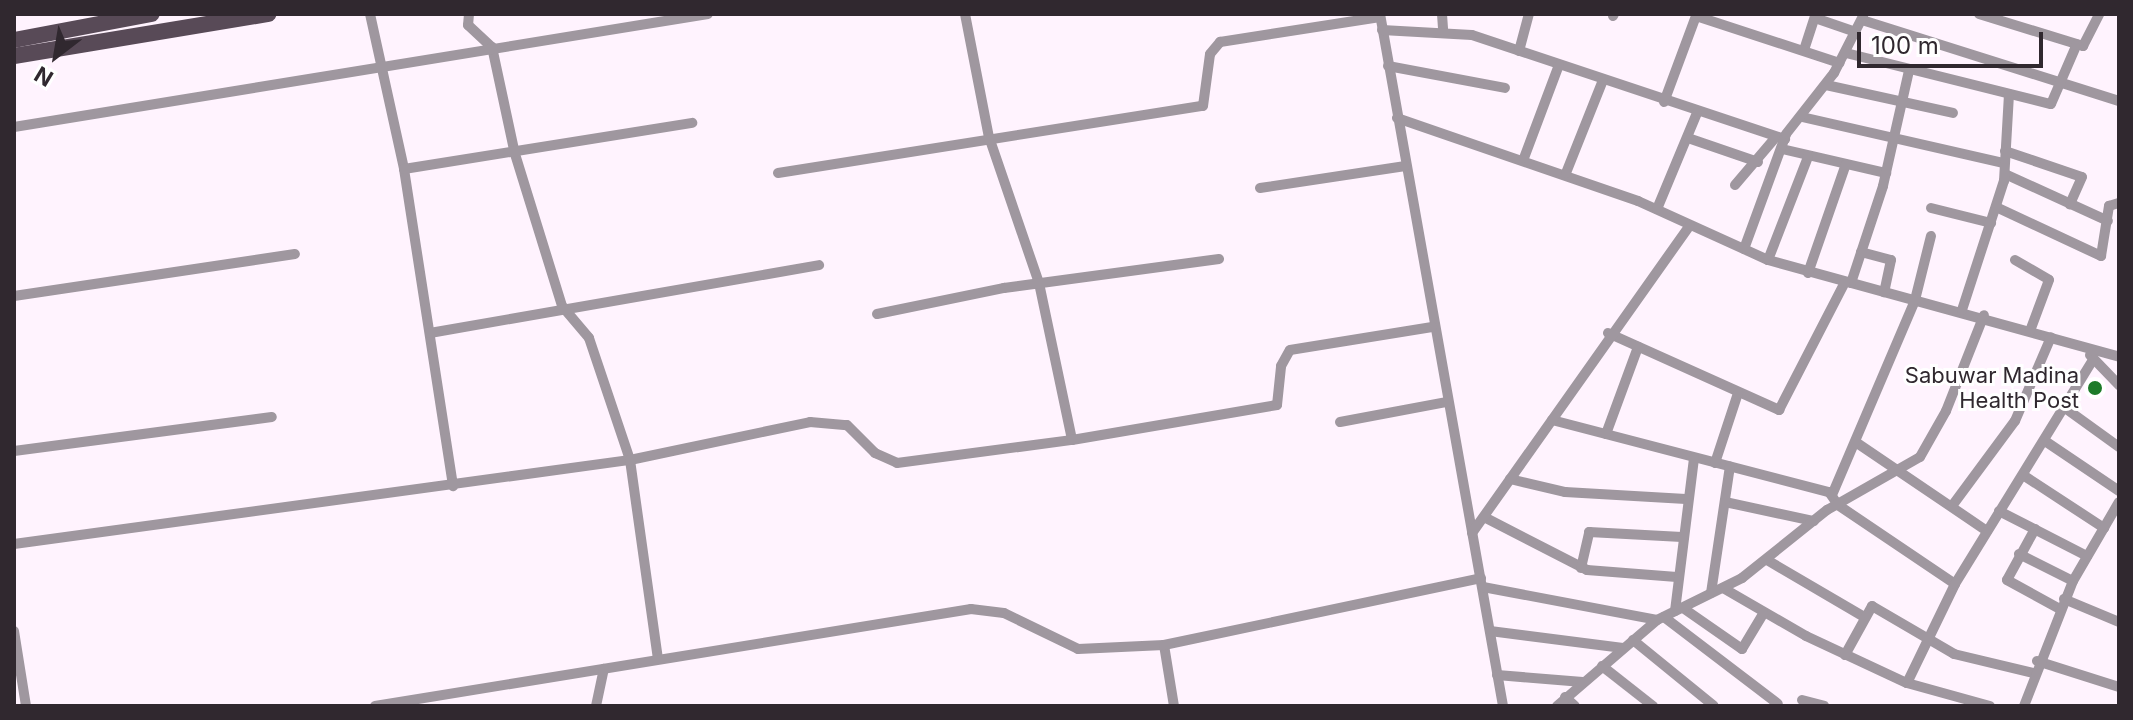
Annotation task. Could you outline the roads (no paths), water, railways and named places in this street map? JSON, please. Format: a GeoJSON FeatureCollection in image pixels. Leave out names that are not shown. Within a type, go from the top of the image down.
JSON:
{"type":"FeatureCollection","features":[{"type":"Feature","properties":{"kind":"main road"},"geometry":{"type":"LineString","coordinates":[[14,40],[152,14]]}},
{"type":"Feature","properties":{"kind":"main road"},"geometry":{"type":"LineString","coordinates":[[14,56],[269,14]]}},
{"type":"Feature","properties":{"kind":"street"},"geometry":{"type":"LineString","coordinates":[[370,14],[404,169],[453,486]]}},
{"type":"Feature","properties":{"kind":"street"},"geometry":{"type":"LineString","coordinates":[[469,14],[468,25],[492,47],[515,154],[562,306],[589,338],[630,460],[658,658]]}},
{"type":"Feature","properties":{"kind":"street"},"geometry":{"type":"LineString","coordinates":[[14,127],[708,14]]}},
{"type":"Feature","properties":{"kind":"street"},"geometry":{"type":"LineString","coordinates":[[965,14],[989,137],[1039,283],[1072,440]]}},
{"type":"Feature","properties":{"kind":"street"},"geometry":{"type":"LineString","coordinates":[[1442,14],[1443,30]]}},
{"type":"Feature","properties":{"kind":"street"},"geometry":{"type":"LineString","coordinates":[[1519,51],[1529,14]]}},
{"type":"Feature","properties":{"kind":"street"},"geometry":{"type":"LineString","coordinates":[[1979,14],[2077,44],[2089,43],[2099,14]]}},
{"type":"Feature","properties":{"kind":"street"},"geometry":{"type":"LineString","coordinates":[[778,173],[989,137],[1203,106],[1210,54],[1220,42],[1380,15],[1432,327],[1503,706]]}},
{"type":"Feature","properties":{"kind":"street"},"geometry":{"type":"LineString","coordinates":[[1664,102],[1696,16],[1804,50],[2051,104],[2077,44]]}},
{"type":"Feature","properties":{"kind":"street"},"geometry":{"type":"LineString","coordinates":[[1804,50],[1816,16],[1856,32]]}},
{"type":"Feature","properties":{"kind":"street"},"geometry":{"type":"LineString","coordinates":[[1735,185],[1781,142],[1802,117],[1843,58],[1863,17],[2064,79],[2119,101]]}},
{"type":"Feature","properties":{"kind":"street"},"geometry":{"type":"LineString","coordinates":[[1382,30],[1443,30],[1519,51],[1781,142],[1808,157],[1886,173]]}},
{"type":"Feature","properties":{"kind":"street"},"geometry":{"type":"LineString","coordinates":[[1524,158],[1559,65]]}},
{"type":"Feature","properties":{"kind":"street"},"geometry":{"type":"LineString","coordinates":[[1388,66],[1505,88]]}},
{"type":"Feature","properties":{"kind":"street"},"geometry":{"type":"LineString","coordinates":[[1608,333],[1779,410],[1786,406],[1861,252],[1886,173],[1909,71]]}},
{"type":"Feature","properties":{"kind":"street"},"geometry":{"type":"LineString","coordinates":[[1566,173],[1603,80]]}},
{"type":"Feature","properties":{"kind":"street"},"geometry":{"type":"LineString","coordinates":[[1826,85],[1953,113]]}},
{"type":"Feature","properties":{"kind":"street"},"geometry":{"type":"LineString","coordinates":[[1962,310],[1996,207],[2004,168],[2009,94]]}},
{"type":"Feature","properties":{"kind":"street"},"geometry":{"type":"LineString","coordinates":[[1657,209],[1697,113]]}},
{"type":"Feature","properties":{"kind":"street"},"geometry":{"type":"LineString","coordinates":[[1802,117],[1895,137],[2004,168],[2108,221]]}},
{"type":"Feature","properties":{"kind":"street"},"geometry":{"type":"LineString","coordinates":[[1397,118],[1566,173],[1657,209],[1768,260],[1808,273],[1984,315],[2051,337],[2090,355],[2119,357]]}},
{"type":"Feature","properties":{"kind":"street"},"geometry":{"type":"LineString","coordinates":[[404,169],[515,154],[692,123]]}},
{"type":"Feature","properties":{"kind":"street"},"geometry":{"type":"LineString","coordinates":[[1688,138],[1758,162]]}},
{"type":"Feature","properties":{"kind":"street"},"geometry":{"type":"LineString","coordinates":[[1744,249],[1781,142]]}},
{"type":"Feature","properties":{"kind":"street"},"geometry":{"type":"LineString","coordinates":[[2005,151],[2082,177],[2070,204]]}},
{"type":"Feature","properties":{"kind":"street"},"geometry":{"type":"LineString","coordinates":[[1768,260],[1808,157]]}},
{"type":"Feature","properties":{"kind":"street"},"geometry":{"type":"LineString","coordinates":[[1808,273],[1846,164]]}},
{"type":"Feature","properties":{"kind":"street"},"geometry":{"type":"LineString","coordinates":[[1260,188],[1405,166]]}},
{"type":"Feature","properties":{"kind":"street"},"geometry":{"type":"LineString","coordinates":[[1996,207],[2101,256],[2109,206],[2119,203]]}},
{"type":"Feature","properties":{"kind":"street"},"geometry":{"type":"LineString","coordinates":[[1931,208],[1991,223]]}},
{"type":"Feature","properties":{"kind":"street"},"geometry":{"type":"LineString","coordinates":[[1472,533],[1552,420],[1608,333],[1690,225]]}},
{"type":"Feature","properties":{"kind":"street"},"geometry":{"type":"LineString","coordinates":[[1835,500],[1915,300],[1931,236]]}},
{"type":"Feature","properties":{"kind":"street"},"geometry":{"type":"LineString","coordinates":[[1861,252],[1891,260],[1884,292]]}},
{"type":"Feature","properties":{"kind":"street"},"geometry":{"type":"LineString","coordinates":[[14,296],[295,254]]}},
{"type":"Feature","properties":{"kind":"street"},"geometry":{"type":"LineString","coordinates":[[877,314],[1039,283],[1219,259]]}},
{"type":"Feature","properties":{"kind":"street"},"geometry":{"type":"LineString","coordinates":[[2015,260],[2049,280],[2030,331]]}},
{"type":"Feature","properties":{"kind":"street"},"geometry":{"type":"LineString","coordinates":[[430,333],[562,306],[819,265]]}},
{"type":"Feature","properties":{"kind":"street"},"geometry":{"type":"LineString","coordinates":[[1561,702],[1660,618],[1723,588],[1767,560],[1835,500],[1901,471],[1928,445],[1984,315]]}},
{"type":"Feature","properties":{"kind":"street"},"geometry":{"type":"LineString","coordinates":[[14,544],[630,460],[831,421],[847,425],[875,453],[897,463],[1072,440],[1277,405],[1281,366],[1290,350],[1432,327]]}},
{"type":"Feature","properties":{"kind":"street"},"geometry":{"type":"LineString","coordinates":[[1952,506],[2015,421],[2051,337]]}},
{"type":"Feature","properties":{"kind":"street"},"geometry":{"type":"LineString","coordinates":[[1606,434],[1638,347]]}},
{"type":"Feature","properties":{"kind":"street"},"geometry":{"type":"LineString","coordinates":[[2090,355],[2119,385]]}},
{"type":"Feature","properties":{"kind":"street"},"geometry":{"type":"LineString","coordinates":[[1907,683],[1955,584],[2065,408],[2090,355]]}},
{"type":"Feature","properties":{"kind":"street"},"geometry":{"type":"LineString","coordinates":[[1715,463],[1738,393]]}},
{"type":"Feature","properties":{"kind":"street"},"geometry":{"type":"LineString","coordinates":[[1340,422],[1447,402]]}},
{"type":"Feature","properties":{"kind":"street"},"geometry":{"type":"LineString","coordinates":[[2065,408],[2119,447]]}},
{"type":"Feature","properties":{"kind":"street"},"geometry":{"type":"LineString","coordinates":[[14,451],[272,417]]}},
{"type":"Feature","properties":{"kind":"street"},"geometry":{"type":"LineString","coordinates":[[1552,420],[1730,466],[1835,500],[1955,584]]}},
{"type":"Feature","properties":{"kind":"street"},"geometry":{"type":"LineString","coordinates":[[2045,441],[2119,491]]}},
{"type":"Feature","properties":{"kind":"street"},"geometry":{"type":"LineString","coordinates":[[1857,443],[1987,531]]}},
{"type":"Feature","properties":{"kind":"street"},"geometry":{"type":"LineString","coordinates":[[1679,610],[1677,577],[1694,458]]}},
{"type":"Feature","properties":{"kind":"street"},"geometry":{"type":"LineString","coordinates":[[1711,593],[1730,466]]}},
{"type":"Feature","properties":{"kind":"street"},"geometry":{"type":"LineString","coordinates":[[2023,475],[2105,526],[2119,530]]}},
{"type":"Feature","properties":{"kind":"street"},"geometry":{"type":"LineString","coordinates":[[1510,479],[1565,492],[1686,499]]}},
{"type":"Feature","properties":{"kind":"street"},"geometry":{"type":"LineString","coordinates":[[1725,502],[1814,521]]}},
{"type":"Feature","properties":{"kind":"street"},"geometry":{"type":"LineString","coordinates":[[2024,706],[2037,661],[2062,604],[2119,502]]}},
{"type":"Feature","properties":{"kind":"street"},"geometry":{"type":"LineString","coordinates":[[1999,511],[2087,556]]}},
{"type":"Feature","properties":{"kind":"street"},"geometry":{"type":"LineString","coordinates":[[1484,517],[1581,568],[1677,577]]}},
{"type":"Feature","properties":{"kind":"street"},"geometry":{"type":"LineString","coordinates":[[2035,529],[2007,580],[2062,604],[2119,622]]}},
{"type":"Feature","properties":{"kind":"street"},"geometry":{"type":"LineString","coordinates":[[1581,568],[1589,532],[1682,537]]}},
{"type":"Feature","properties":{"kind":"street"},"geometry":{"type":"LineString","coordinates":[[2019,554],[2073,581]]}},
{"type":"Feature","properties":{"kind":"street"},"geometry":{"type":"LineString","coordinates":[[1767,560],[1864,617]]}},
{"type":"Feature","properties":{"kind":"street"},"geometry":{"type":"LineString","coordinates":[[375,706],[971,609],[1004,613],[1078,649],[1164,645],[1482,583],[1660,618],[1778,704]]}},
{"type":"Feature","properties":{"kind":"street"},"geometry":{"type":"LineString","coordinates":[[1723,588],[1763,614],[1942,702],[1990,706]]}},
{"type":"Feature","properties":{"kind":"street"},"geometry":{"type":"LineString","coordinates":[[1845,655],[1872,606],[1954,654],[2033,673]]}},
{"type":"Feature","properties":{"kind":"street"},"geometry":{"type":"LineString","coordinates":[[1679,610],[1742,649],[1763,614]]}},
{"type":"Feature","properties":{"kind":"street"},"geometry":{"type":"LineString","coordinates":[[14,631],[26,706]]}},
{"type":"Feature","properties":{"kind":"street"},"geometry":{"type":"LineString","coordinates":[[1490,631],[1628,644],[1714,706]]}},
{"type":"Feature","properties":{"kind":"street"},"geometry":{"type":"LineString","coordinates":[[1164,645],[1174,706]]}},
{"type":"Feature","properties":{"kind":"street"},"geometry":{"type":"LineString","coordinates":[[2037,661],[2119,687]]}},
{"type":"Feature","properties":{"kind":"street"},"geometry":{"type":"LineString","coordinates":[[1602,666],[1653,706]]}},
{"type":"Feature","properties":{"kind":"street"},"geometry":{"type":"LineString","coordinates":[[596,706],[604,669]]}},
{"type":"Feature","properties":{"kind":"street"},"geometry":{"type":"LineString","coordinates":[[1497,675],[1583,682]]}},
{"type":"Feature","properties":{"kind":"street"},"geometry":{"type":"LineString","coordinates":[[1802,700],[1824,706]]}},
{"type":"Feature","properties":{"kind":"street"},"geometry":{"type":"LineString","coordinates":[[1561,702],[1575,706]]}},
{"type":"Feature","properties":{"kind":"place","name":"Sabuwar Madina Health Post"},"geometry":{"type":"Point","coordinates":[2095,388]}}]}
